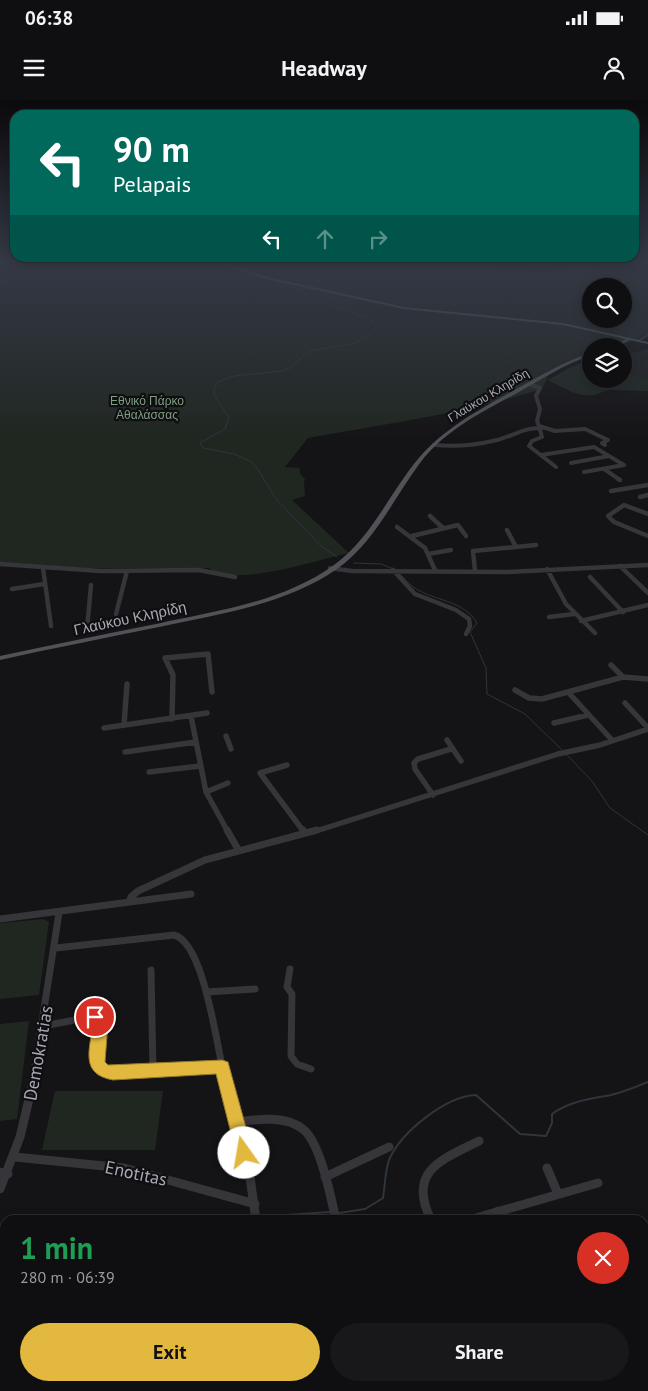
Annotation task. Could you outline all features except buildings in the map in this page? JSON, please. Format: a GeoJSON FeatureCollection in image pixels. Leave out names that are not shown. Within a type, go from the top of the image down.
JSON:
{"type":"FeatureCollection","features":[{"type":"Feature","properties":{"kind":"main road"},"geometry":{"type":"LineString","coordinates":[[516,319],[544,322],[622,338]]}},
{"type":"Feature","properties":{"kind":"main road"},"geometry":{"type":"LineString","coordinates":[[608,335],[615,338]]}},
{"type":"Feature","properties":{"kind":"main road"},"geometry":{"type":"LineString","coordinates":[[632,340],[648,343]]}},
{"type":"Feature","properties":{"kind":"main road"},"geometry":{"type":"LineString","coordinates":[[632,345],[648,343]]}},
{"type":"Feature","properties":{"kind":"main road","name":"Γλαύκου Κληρίδη"},"geometry":{"type":"LineString","coordinates":[[0,658],[221,612],[292,590],[350,556],[365,540],[420,461],[434,445],[466,420],[529,384],[582,358]]}},
{"type":"Feature","properties":{"kind":"street"},"geometry":{"type":"LineString","coordinates":[[638,341],[648,335]]}},
{"type":"Feature","properties":{"kind":"street"},"geometry":{"type":"LineString","coordinates":[[529,384],[540,388],[536,396],[540,409],[538,419],[542,436],[529,444],[556,466]]}},
{"type":"Feature","properties":{"kind":"street"},"geometry":{"type":"LineString","coordinates":[[434,445],[447,446],[498,440],[526,428],[538,419]]}},
{"type":"Feature","properties":{"kind":"street"},"geometry":{"type":"LineString","coordinates":[[526,428],[541,428],[555,431],[585,429],[608,440],[602,443],[605,445]]}},
{"type":"Feature","properties":{"kind":"street"},"geometry":{"type":"LineString","coordinates":[[541,455],[594,447],[624,465],[584,472]]}},
{"type":"Feature","properties":{"kind":"street"},"geometry":{"type":"LineString","coordinates":[[572,463],[609,456]]}},
{"type":"Feature","properties":{"kind":"street"},"geometry":{"type":"LineString","coordinates":[[604,469],[620,480]]}},
{"type":"Feature","properties":{"kind":"street"},"geometry":{"type":"LineString","coordinates":[[611,491],[648,485]]}},
{"type":"Feature","properties":{"kind":"street"},"geometry":{"type":"LineString","coordinates":[[640,497],[648,495]]}},
{"type":"Feature","properties":{"kind":"street"},"geometry":{"type":"LineString","coordinates":[[648,514],[624,505],[608,516],[614,522],[648,536]]}},
{"type":"Feature","properties":{"kind":"street"},"geometry":{"type":"LineString","coordinates":[[430,516],[443,528]]}},
{"type":"Feature","properties":{"kind":"street"},"geometry":{"type":"LineString","coordinates":[[412,536],[458,525],[466,536]]}},
{"type":"Feature","properties":{"kind":"street"},"geometry":{"type":"LineString","coordinates":[[397,527],[412,536],[425,548],[435,570]]}},
{"type":"Feature","properties":{"kind":"street"},"geometry":{"type":"LineString","coordinates":[[507,530],[516,547]]}},
{"type":"Feature","properties":{"kind":"street"},"geometry":{"type":"LineString","coordinates":[[475,571],[474,551],[536,545]]}},
{"type":"Feature","properties":{"kind":"street"},"geometry":{"type":"LineString","coordinates":[[428,554],[451,550]]}},
{"type":"Feature","properties":{"kind":"street"},"geometry":{"type":"LineString","coordinates":[[0,564],[43,568],[127,571],[199,570],[236,577]]}},
{"type":"Feature","properties":{"kind":"street"},"geometry":{"type":"LineString","coordinates":[[332,568],[352,571],[475,571],[648,565]]}},
{"type":"Feature","properties":{"kind":"street"},"geometry":{"type":"LineString","coordinates":[[620,566],[648,593]]}},
{"type":"Feature","properties":{"kind":"street"},"geometry":{"type":"LineString","coordinates":[[43,568],[52,626]]}},
{"type":"Feature","properties":{"kind":"street"},"geometry":{"type":"LineString","coordinates":[[394,570],[415,594],[458,610],[469,619],[470,626],[466,634]]}},
{"type":"Feature","properties":{"kind":"street"},"geometry":{"type":"LineString","coordinates":[[547,570],[557,594],[574,614],[595,633]]}},
{"type":"Feature","properties":{"kind":"street"},"geometry":{"type":"LineString","coordinates":[[116,614],[127,571]]}},
{"type":"Feature","properties":{"kind":"street"},"geometry":{"type":"LineString","coordinates":[[590,577],[623,612]]}},
{"type":"Feature","properties":{"kind":"street"},"geometry":{"type":"LineString","coordinates":[[12,588],[44,584]]}},
{"type":"Feature","properties":{"kind":"street"},"geometry":{"type":"LineString","coordinates":[[87,629],[91,585]]}},
{"type":"Feature","properties":{"kind":"street"},"geometry":{"type":"LineString","coordinates":[[581,621],[648,605]]}},
{"type":"Feature","properties":{"kind":"street"},"geometry":{"type":"LineString","coordinates":[[549,617],[574,614]]}},
{"type":"Feature","properties":{"kind":"street"},"geometry":{"type":"LineString","coordinates":[[172,719],[173,675],[165,658],[208,654],[212,692]]}},
{"type":"Feature","properties":{"kind":"street"},"geometry":{"type":"LineString","coordinates":[[611,665],[623,677]]}},
{"type":"Feature","properties":{"kind":"street"},"geometry":{"type":"LineString","coordinates":[[515,690],[528,698],[537,700],[623,677],[648,679]]}},
{"type":"Feature","properties":{"kind":"street"},"geometry":{"type":"LineString","coordinates":[[124,725],[127,684]]}},
{"type":"Feature","properties":{"kind":"street"},"geometry":{"type":"LineString","coordinates":[[568,692],[612,740]]}},
{"type":"Feature","properties":{"kind":"street"},"geometry":{"type":"LineString","coordinates":[[129,902],[130,897],[135,893],[193,864],[281,842],[565,752],[612,740],[648,728],[625,703]]}},
{"type":"Feature","properties":{"kind":"street"},"geometry":{"type":"LineString","coordinates":[[104,728],[207,713]]}},
{"type":"Feature","properties":{"kind":"street"},"geometry":{"type":"LineString","coordinates":[[554,723],[588,715]]}},
{"type":"Feature","properties":{"kind":"street"},"geometry":{"type":"LineString","coordinates":[[190,716],[206,792],[239,851]]}},
{"type":"Feature","properties":{"kind":"street"},"geometry":{"type":"LineString","coordinates":[[226,736],[231,749]]}},
{"type":"Feature","properties":{"kind":"street"},"geometry":{"type":"LineString","coordinates":[[447,740],[451,749],[461,761]]}},
{"type":"Feature","properties":{"kind":"street"},"geometry":{"type":"LineString","coordinates":[[125,752],[196,742]]}},
{"type":"Feature","properties":{"kind":"street"},"geometry":{"type":"LineString","coordinates":[[433,795],[415,769],[414,763],[418,759],[451,749]]}},
{"type":"Feature","properties":{"kind":"street"},"geometry":{"type":"LineString","coordinates":[[287,765],[260,773],[305,833]]}},
{"type":"Feature","properties":{"kind":"street"},"geometry":{"type":"LineString","coordinates":[[149,772],[200,766]]}},
{"type":"Feature","properties":{"kind":"street"},"geometry":{"type":"LineString","coordinates":[[206,792],[228,783]]}},
{"type":"Feature","properties":{"kind":"street"},"geometry":{"type":"LineString","coordinates":[[0,919],[59,913],[191,894]]}},
{"type":"Feature","properties":{"kind":"street","name":"Demokratias"},"geometry":{"type":"LineString","coordinates":[[0,1189],[4,1173],[15,1157],[29,1106],[56,948],[59,913]]}},
{"type":"Feature","properties":{"kind":"street"},"geometry":{"type":"LineString","coordinates":[[56,948],[178,936],[185,940],[190,947],[207,992],[222,1067],[237,1122],[255,1204],[256,1215]]}},
{"type":"Feature","properties":{"kind":"street"},"geometry":{"type":"LineString","coordinates":[[290,969],[287,987],[292,994],[291,1056],[295,1063],[310,1069]]}},
{"type":"Feature","properties":{"kind":"street"},"geometry":{"type":"LineString","coordinates":[[151,970],[153,1071]]}},
{"type":"Feature","properties":{"kind":"street"},"geometry":{"type":"LineString","coordinates":[[207,992],[255,989]]}},
{"type":"Feature","properties":{"kind":"street"},"geometry":{"type":"LineString","coordinates":[[42,1026],[91,1017],[98,1018],[100,1023],[97,1059],[100,1068],[110,1073],[222,1067]]}},
{"type":"Feature","properties":{"kind":"street"},"geometry":{"type":"LineString","coordinates":[[237,1122],[274,1120],[292,1124],[304,1130],[313,1142],[335,1215]]}},
{"type":"Feature","properties":{"kind":"street"},"geometry":{"type":"LineString","coordinates":[[429,1215],[423,1196],[423,1186],[426,1178],[439,1163],[479,1141]]}},
{"type":"Feature","properties":{"kind":"street"},"geometry":{"type":"LineString","coordinates":[[325,1178],[389,1147]]}},
{"type":"Feature","properties":{"kind":"street","name":"Enotitas"},"geometry":{"type":"LineString","coordinates":[[15,1157],[124,1168],[255,1204]]}},
{"type":"Feature","properties":{"kind":"street"},"geometry":{"type":"LineString","coordinates":[[547,1168],[558,1194]]}},
{"type":"Feature","properties":{"kind":"street"},"geometry":{"type":"LineString","coordinates":[[502,1215],[520,1204],[598,1183]]}},
{"type":"Feature","properties":{"kind":"shaded area"},"geometry":{"type":"Polygon","coordinates":[[[648,349],[648,380],[632,374],[632,353],[648,349]]]}},
{"type":"Feature","properties":{"kind":"green space","name":"Εθνικό Πάρκο Αθαλάσσας"},"geometry":{"type":"Polygon","coordinates":[[[0,319],[582,319],[582,328],[632,328],[632,319],[648,319],[648,334],[632,341],[632,338],[582,338],[582,359],[550,371],[542,389],[484,405],[308,438],[285,467],[299,468],[301,475],[305,479],[305,496],[292,500],[349,553],[276,571],[255,574],[220,574],[209,568],[82,568],[0,563],[0,319]]]}},
{"type":"Feature","properties":{"kind":"green space"},"geometry":{"type":"Polygon","coordinates":[[[582,363],[582,388],[632,388],[632,374],[648,380],[648,391],[609,390],[588,396],[570,391],[548,380],[582,363]]]}},
{"type":"Feature","properties":{"kind":"green space"},"geometry":{"type":"Polygon","coordinates":[[[44,919],[49,922],[39,995],[0,999],[0,923],[44,919]]]}},
{"type":"Feature","properties":{"kind":"green space"},"geometry":{"type":"Polygon","coordinates":[[[29,1021],[17,1119],[0,1121],[0,1024],[29,1021]]]}},
{"type":"Feature","properties":{"kind":"green space"},"geometry":{"type":"Polygon","coordinates":[[[55,1091],[163,1091],[155,1150],[42,1150],[55,1091]]]}},
{"type":"Feature","properties":{"kind":"waterway"},"geometry":{"type":"LineString","coordinates":[[337,557],[322,547],[276,499],[257,468],[250,461],[234,454],[203,448],[200,443],[225,429],[229,417],[214,395],[214,388],[218,382],[234,376],[282,371],[290,368],[309,351],[356,343],[376,329],[376,325],[369,319]]}},
{"type":"Feature","properties":{"kind":"waterway"},"geometry":{"type":"LineString","coordinates":[[354,563],[381,564],[396,570]]}},
{"type":"Feature","properties":{"kind":"waterway"},"geometry":{"type":"LineString","coordinates":[[399,573],[417,589],[459,606],[472,616],[477,623],[470,632],[486,668],[487,694],[525,714],[563,751]]}},
{"type":"Feature","properties":{"kind":"waterway"},"geometry":{"type":"LineString","coordinates":[[566,754],[592,781],[610,808],[648,835]]}},
{"type":"Feature","properties":{"kind":"waterway"},"geometry":{"type":"LineString","coordinates":[[339,1213],[365,1209],[383,1198],[389,1160],[395,1149],[414,1127],[426,1117],[451,1102],[476,1095],[520,1134],[546,1136],[552,1123],[552,1114],[566,1106],[580,1101],[611,1095],[648,1082]]}},
{"type":"Feature","properties":{"kind":"waterway"},"geometry":{"type":"LineString","coordinates":[[286,1215],[330,1212]]}},
{"type":"Feature","properties":{"kind":"route"},"geometry":{"type":"LineString","coordinates":[[95,1017],[100,1021],[97,1062],[98,1066],[106,1072],[222,1067],[244,1153]]}}]}
